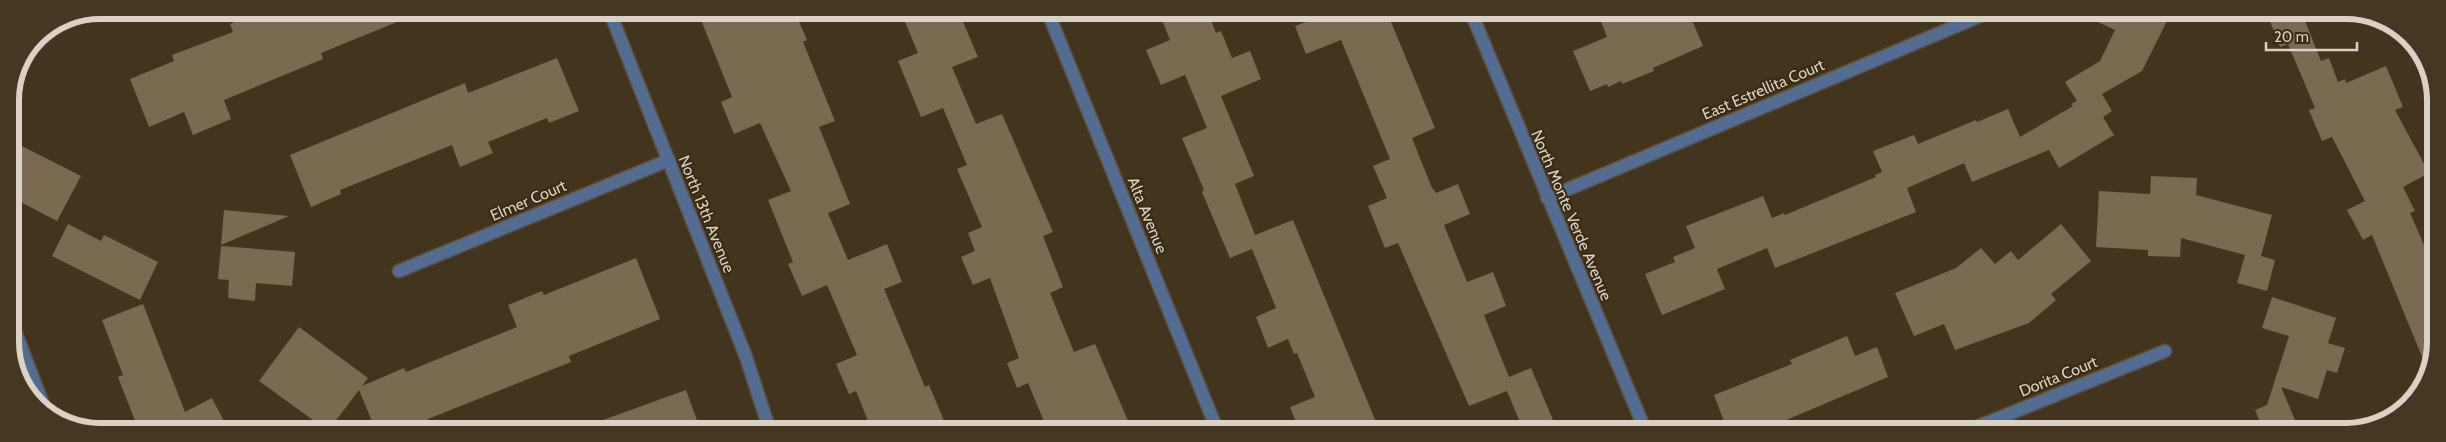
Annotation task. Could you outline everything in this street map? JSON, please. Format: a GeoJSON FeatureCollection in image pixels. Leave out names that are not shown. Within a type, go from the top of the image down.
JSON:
{"type":"FeatureCollection","features":[{"type":"Feature","properties":{"kind":"street","name":"North 13th Avenue"},"geometry":{"type":"LineString","coordinates":[[613,19],[746,357],[767,423]]}},
{"type":"Feature","properties":{"kind":"street","name":"Alta Avenue"},"geometry":{"type":"LineString","coordinates":[[1051,19],[1214,423]]}},
{"type":"Feature","properties":{"kind":"street","name":"North Monte Verde Avenue"},"geometry":{"type":"LineString","coordinates":[[1474,19],[1642,423]]}},
{"type":"Feature","properties":{"kind":"street","name":"East Estrellita Court"},"geometry":{"type":"LineString","coordinates":[[1547,198],[1973,19]]}},
{"type":"Feature","properties":{"kind":"street","name":"Elmer Court"},"geometry":{"type":"LineString","coordinates":[[399,271],[669,160]]}},
{"type":"Feature","properties":{"kind":"street"},"geometry":{"type":"LineString","coordinates":[[19,342],[41,399]]}},
{"type":"Feature","properties":{"kind":"street","name":"Dorita Court"},"geometry":{"type":"LineString","coordinates":[[1986,423],[2165,351]]}},
{"type":"Feature","properties":{"kind":"building"},"geometry":{"type":"Polygon","coordinates":[[[242,19],[404,19],[321,53],[323,59],[224,100],[231,119],[193,135],[184,112],[149,127],[130,79],[174,61],[172,55],[233,32],[230,24],[242,19]]]}},
{"type":"Feature","properties":{"kind":"building"},"geometry":{"type":"Polygon","coordinates":[[[701,19],[798,19],[807,40],[803,42],[835,121],[819,127],[850,204],[828,213],[848,260],[887,244],[902,282],[884,289],[925,387],[929,385],[945,423],[869,423],[856,391],[849,394],[836,364],[857,355],[827,285],[802,296],[788,264],[793,262],[768,200],[791,191],[760,123],[734,134],[721,102],[732,97],[701,19]]]}},
{"type":"Feature","properties":{"kind":"building"},"geometry":{"type":"Polygon","coordinates":[[[904,19],[962,19],[978,57],[952,67],[976,124],[1002,114],[1053,232],[1043,236],[1063,287],[1050,293],[1074,352],[1095,344],[1128,421],[1123,423],[1045,423],[1028,383],[1017,388],[1007,363],[1019,358],[990,278],[973,285],[961,257],[975,251],[968,233],[982,227],[957,169],[967,165],[943,108],[921,117],[898,61],[918,53],[904,19]]]}},
{"type":"Feature","properties":{"kind":"building"},"geometry":{"type":"Polygon","coordinates":[[[1162,19],[1211,19],[1216,33],[1221,31],[1232,58],[1250,51],[1261,79],[1221,96],[1254,176],[1235,184],[1255,235],[1293,220],[1376,423],[1296,423],[1290,407],[1315,397],[1297,353],[1294,354],[1288,339],[1268,348],[1256,317],[1276,308],[1252,249],[1230,258],[1182,138],[1207,128],[1185,75],[1161,85],[1146,50],[1170,40],[1162,19]]]}},
{"type":"Feature","properties":{"kind":"building"},"geometry":{"type":"Polygon","coordinates":[[[1314,19],[1390,19],[1435,128],[1412,138],[1432,188],[1436,193],[1458,184],[1470,214],[1444,225],[1467,282],[1493,272],[1506,306],[1484,315],[1509,377],[1531,368],[1554,423],[1520,423],[1507,391],[1469,406],[1398,243],[1385,248],[1368,206],[1387,198],[1373,166],[1390,159],[1341,40],[1306,54],[1295,26],[1314,19]]]}},
{"type":"Feature","properties":{"kind":"building"},"geometry":{"type":"Polygon","coordinates":[[[1600,19],[1691,19],[1703,46],[1653,68],[1654,71],[1622,84],[1621,81],[1608,87],[1607,84],[1590,91],[1573,51],[1607,37],[1600,19]]]}},
{"type":"Feature","properties":{"kind":"building"},"geometry":{"type":"Polygon","coordinates":[[[2092,19],[2168,19],[2142,71],[2102,94],[2112,111],[2103,117],[2114,135],[2059,168],[2049,150],[1972,182],[1964,163],[1907,188],[1916,212],[1775,268],[1767,248],[1717,269],[1725,289],[1662,315],[1645,274],[1675,262],[1673,257],[1695,248],[1686,226],[1763,196],[1772,218],[1784,213],[1785,215],[1876,177],[1875,175],[1882,172],[1873,151],[1914,135],[1918,144],[2008,109],[2020,137],[2073,106],[2071,104],[2077,101],[2065,82],[2100,61],[2115,30],[2092,19]]]}},
{"type":"Feature","properties":{"kind":"building"},"geometry":{"type":"Polygon","coordinates":[[[2269,19],[2304,19],[2321,61],[2329,58],[2338,82],[2345,79],[2346,83],[2386,66],[2403,107],[2395,110],[2427,169],[2427,174],[2403,187],[2415,211],[2410,213],[2427,252],[2427,353],[2424,363],[2372,235],[2363,240],[2347,210],[2365,201],[2332,137],[2322,141],[2309,110],[2315,108],[2288,44],[2280,47],[2269,19]]]}},
{"type":"Feature","properties":{"kind":"building"},"geometry":{"type":"Polygon","coordinates":[[[557,58],[579,111],[549,123],[547,118],[488,142],[493,153],[460,167],[452,145],[340,190],[341,194],[311,207],[290,155],[465,83],[468,93],[557,58]]]}},
{"type":"Feature","properties":{"kind":"building"},"geometry":{"type":"Polygon","coordinates":[[[19,145],[81,176],[57,221],[19,201],[19,145]]]}},
{"type":"Feature","properties":{"kind":"building"},"geometry":{"type":"Polygon","coordinates":[[[2151,176],[2197,178],[2196,195],[2272,215],[2261,256],[2275,260],[2267,291],[2237,283],[2245,255],[2181,238],[2180,257],[2148,256],[2148,250],[2096,247],[2099,191],[2150,194],[2151,176]]]}},
{"type":"Feature","properties":{"kind":"building"},"geometry":{"type":"Polygon","coordinates":[[[224,210],[289,216],[221,245],[224,210]]]}},
{"type":"Feature","properties":{"kind":"building"},"geometry":{"type":"Polygon","coordinates":[[[68,224],[101,241],[104,235],[158,262],[140,300],[52,256],[68,224]]]}},
{"type":"Feature","properties":{"kind":"building"},"geometry":{"type":"Polygon","coordinates":[[[2061,224],[2091,261],[2051,294],[2056,300],[2029,323],[1955,350],[1944,324],[1914,336],[1895,293],[1956,268],[1981,248],[1995,264],[2011,251],[2018,260],[2061,224]]]}},
{"type":"Feature","properties":{"kind":"building"},"geometry":{"type":"Polygon","coordinates":[[[221,246],[295,252],[292,286],[256,283],[255,301],[228,298],[229,280],[218,279],[221,246]]]}},
{"type":"Feature","properties":{"kind":"building"},"geometry":{"type":"Polygon","coordinates":[[[636,258],[660,319],[569,356],[571,362],[428,419],[430,423],[373,423],[359,390],[334,423],[317,423],[259,381],[299,327],[368,378],[362,386],[404,368],[406,372],[517,327],[508,305],[542,291],[544,295],[636,258]]]}},
{"type":"Feature","properties":{"kind":"building"},"geometry":{"type":"Polygon","coordinates":[[[2272,297],[2336,318],[2328,343],[2345,348],[2337,373],[2327,370],[2318,399],[2281,387],[2296,423],[2260,423],[2255,410],[2267,405],[2289,336],[2262,328],[2272,297]]]}},
{"type":"Feature","properties":{"kind":"building"},"geometry":{"type":"Polygon","coordinates":[[[143,304],[185,412],[212,398],[225,423],[136,423],[118,377],[123,375],[102,320],[143,304]]]}},
{"type":"Feature","properties":{"kind":"building"},"geometry":{"type":"Polygon","coordinates":[[[1847,336],[1855,356],[1877,347],[1888,377],[1779,423],[1725,423],[1714,395],[1792,364],[1790,360],[1847,336]]]}},
{"type":"Feature","properties":{"kind":"building"},"geometry":{"type":"Polygon","coordinates":[[[686,390],[698,423],[595,423],[686,390]]]}}]}
